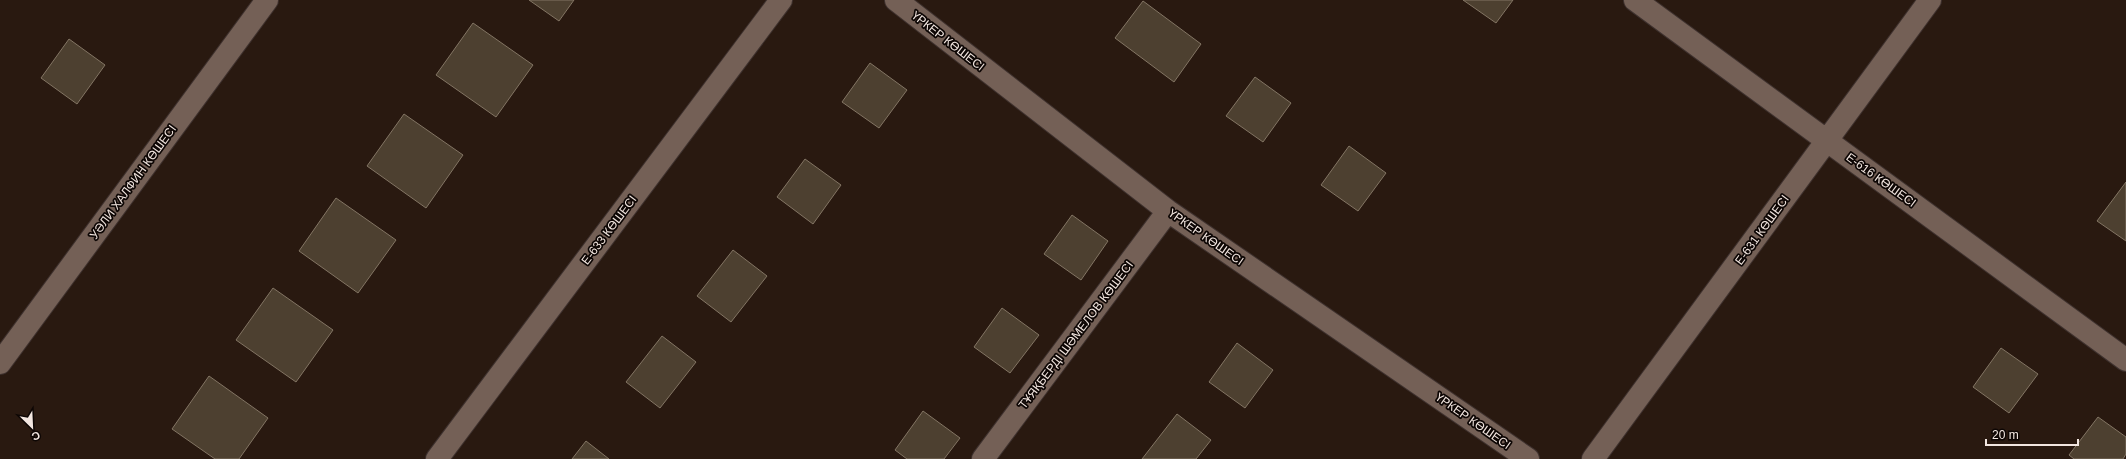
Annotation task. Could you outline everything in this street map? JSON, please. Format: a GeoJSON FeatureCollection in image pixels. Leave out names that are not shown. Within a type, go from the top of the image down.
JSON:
{"type":"FeatureCollection","features":[{"type":"Feature","properties":{"kind":"street","name":"УӘЛИ ХАЛФИН КӨШЕСІ"},"geometry":{"type":"LineString","coordinates":[[0,363],[267,0]]}},
{"type":"Feature","properties":{"kind":"street","name":"Е-633 КӨШЕСІ"},"geometry":{"type":"LineString","coordinates":[[437,459],[781,0]]}},
{"type":"Feature","properties":{"kind":"street","name":"ҮРКЕР КӨШЕСІ"},"geometry":{"type":"LineString","coordinates":[[896,0],[1168,211],[1528,459]]}},
{"type":"Feature","properties":{"kind":"street","name":"Е-616 КӨШЕСІ"},"geometry":{"type":"LineString","coordinates":[[1635,0],[2126,360]]}},
{"type":"Feature","properties":{"kind":"street","name":"Е-631 КӨШЕСІ"},"geometry":{"type":"LineString","coordinates":[[1593,459],[1828,141],[1930,0]]}},
{"type":"Feature","properties":{"kind":"street","name":"ТҰЯҚБЕРДІ ШӘМЕЛОВ КӨШЕСІ"},"geometry":{"type":"LineString","coordinates":[[983,459],[1168,211]]}},
{"type":"Feature","properties":{"kind":"building"},"geometry":{"type":"Polygon","coordinates":[[[529,0],[574,0],[559,21],[529,0]]]}},
{"type":"Feature","properties":{"kind":"building"},"geometry":{"type":"Polygon","coordinates":[[[1463,0],[1513,0],[1496,23],[1463,0]]]}},
{"type":"Feature","properties":{"kind":"building"},"geometry":{"type":"Polygon","coordinates":[[[1143,1],[1201,44],[1174,82],[1115,38],[1143,1]]]}},
{"type":"Feature","properties":{"kind":"building"},"geometry":{"type":"Polygon","coordinates":[[[473,23],[533,65],[496,117],[436,75],[473,23]]]}},
{"type":"Feature","properties":{"kind":"building"},"geometry":{"type":"Polygon","coordinates":[[[69,39],[105,65],[77,104],[41,78],[69,39]]]}},
{"type":"Feature","properties":{"kind":"building"},"geometry":{"type":"Polygon","coordinates":[[[870,63],[907,90],[879,128],[842,102],[870,63]]]}},
{"type":"Feature","properties":{"kind":"building"},"geometry":{"type":"Polygon","coordinates":[[[1255,77],[1291,103],[1263,142],[1226,116],[1255,77]]]}},
{"type":"Feature","properties":{"kind":"building"},"geometry":{"type":"Polygon","coordinates":[[[404,114],[463,155],[426,208],[367,166],[404,114]]]}},
{"type":"Feature","properties":{"kind":"building"},"geometry":{"type":"Polygon","coordinates":[[[1349,146],[1386,173],[1358,211],[1321,185],[1349,146]]]}},
{"type":"Feature","properties":{"kind":"building"},"geometry":{"type":"Polygon","coordinates":[[[805,159],[841,185],[813,224],[777,197],[805,159]]]}},
{"type":"Feature","properties":{"kind":"building"},"geometry":{"type":"Polygon","coordinates":[[[2126,182],[2126,241],[2097,221],[2126,182]]]}},
{"type":"Feature","properties":{"kind":"building"},"geometry":{"type":"Polygon","coordinates":[[[336,198],[396,240],[358,293],[299,251],[336,198]]]}},
{"type":"Feature","properties":{"kind":"building"},"geometry":{"type":"Polygon","coordinates":[[[1072,215],[1108,241],[1081,280],[1044,254],[1072,215]]]}},
{"type":"Feature","properties":{"kind":"building"},"geometry":{"type":"Polygon","coordinates":[[[733,250],[767,276],[731,322],[697,296],[733,250]]]}},
{"type":"Feature","properties":{"kind":"building"},"geometry":{"type":"Polygon","coordinates":[[[273,288],[333,330],[296,382],[236,340],[273,288]]]}},
{"type":"Feature","properties":{"kind":"building"},"geometry":{"type":"Polygon","coordinates":[[[1002,308],[1039,335],[1010,373],[974,347],[1002,308]]]}},
{"type":"Feature","properties":{"kind":"building"},"geometry":{"type":"Polygon","coordinates":[[[662,336],[696,362],[660,408],[626,382],[662,336]]]}},
{"type":"Feature","properties":{"kind":"building"},"geometry":{"type":"Polygon","coordinates":[[[1237,343],[1273,370],[1245,408],[1209,382],[1237,343]]]}},
{"type":"Feature","properties":{"kind":"building"},"geometry":{"type":"Polygon","coordinates":[[[2001,348],[2038,374],[2009,413],[1973,387],[2001,348]]]}},
{"type":"Feature","properties":{"kind":"building"},"geometry":{"type":"Polygon","coordinates":[[[209,376],[268,418],[239,459],[215,459],[172,429],[209,376]]]}},
{"type":"Feature","properties":{"kind":"building"},"geometry":{"type":"Polygon","coordinates":[[[923,411],[960,438],[944,459],[907,459],[895,450],[923,411]]]}},
{"type":"Feature","properties":{"kind":"building"},"geometry":{"type":"Polygon","coordinates":[[[1177,414],[1211,440],[1196,459],[1142,459],[1177,414]]]}},
{"type":"Feature","properties":{"kind":"building"},"geometry":{"type":"Polygon","coordinates":[[[2098,417],[2126,437],[2126,454],[2123,459],[2074,459],[2069,455],[2098,417]]]}},
{"type":"Feature","properties":{"kind":"building"},"geometry":{"type":"Polygon","coordinates":[[[586,441],[609,459],[572,459],[586,441]]]}}]}
